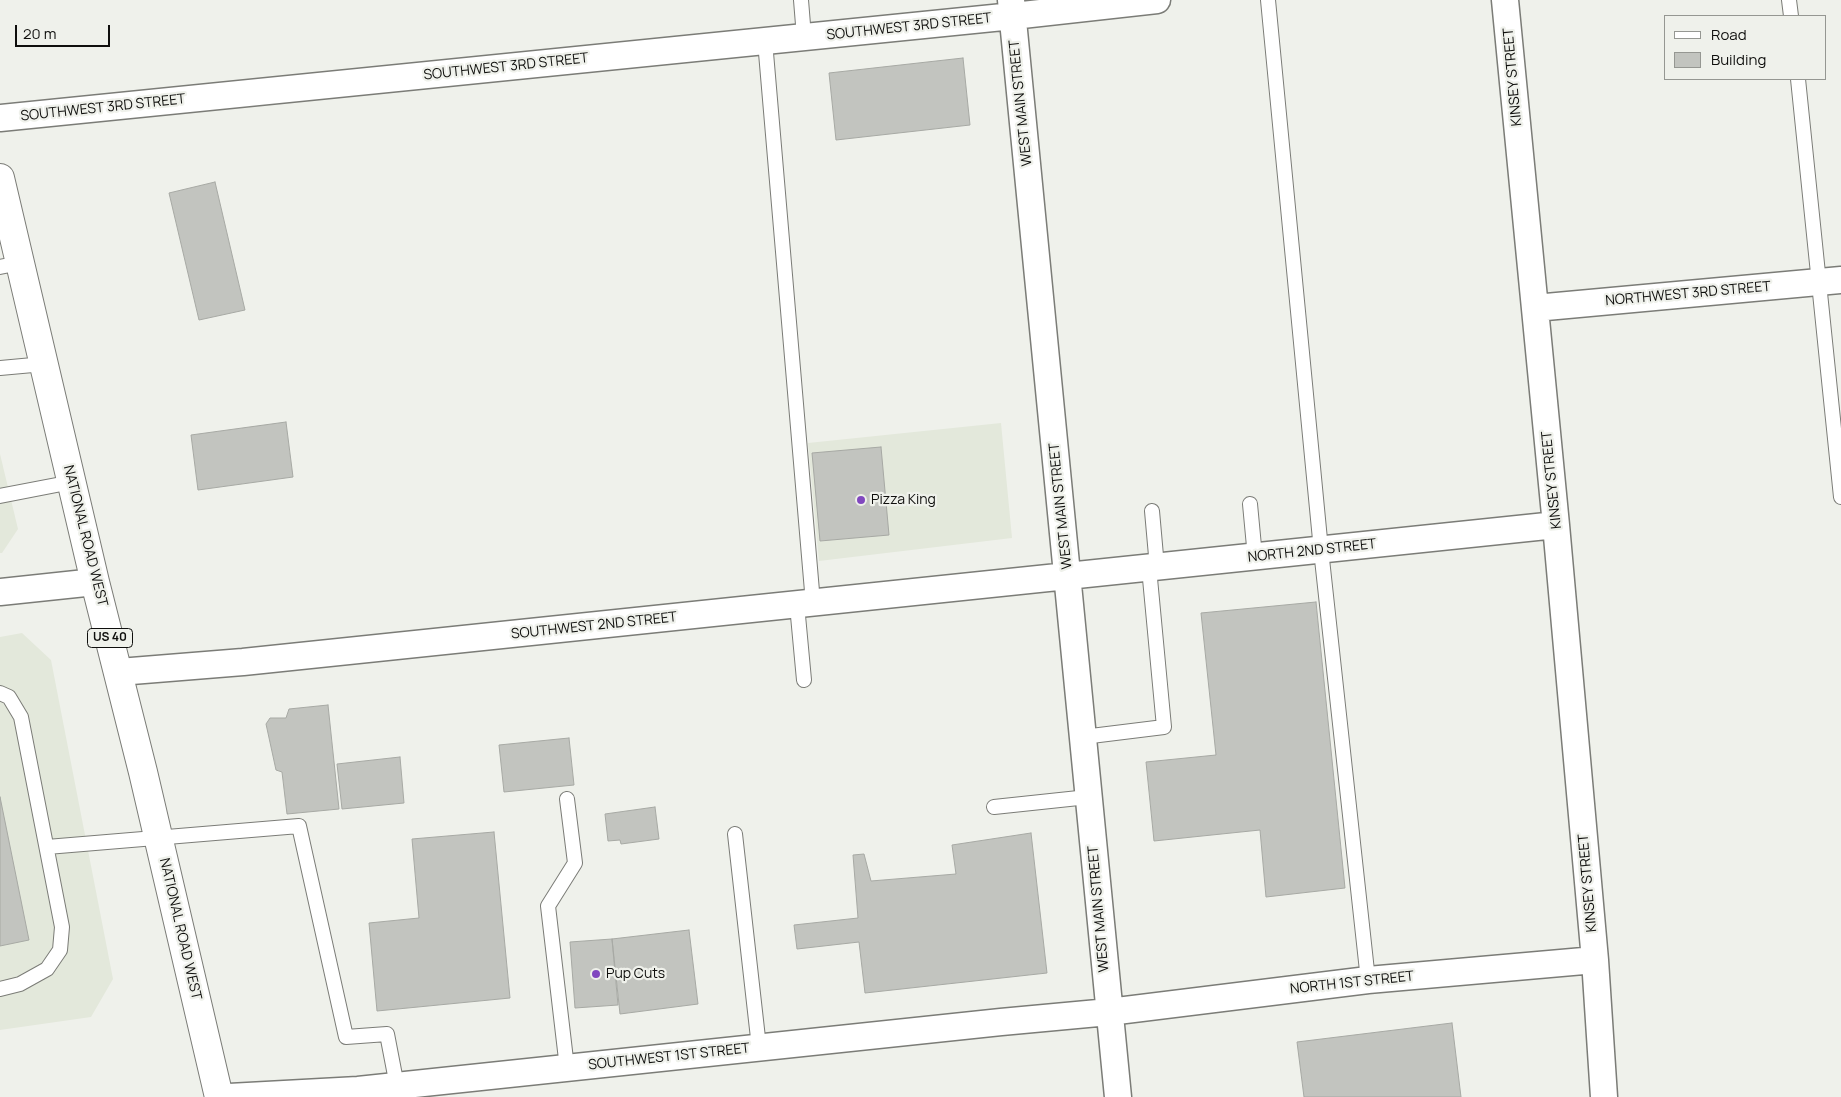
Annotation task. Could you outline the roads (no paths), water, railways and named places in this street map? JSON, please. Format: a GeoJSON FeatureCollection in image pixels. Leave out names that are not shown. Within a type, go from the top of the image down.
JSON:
{"type":"FeatureCollection","features":[{"type":"Feature","properties":{"kind":"main road","name":"NATIONAL ROAD WEST"},"geometry":{"type":"LineString","coordinates":[[0,178],[10,265],[44,364],[95,582],[159,838],[218,1097]]}},
{"type":"Feature","properties":{"kind":"street","name":"SOUTHWEST 3RD STREET"},"geometry":{"type":"LineString","coordinates":[[0,118],[804,38],[1012,8],[1157,0]]}},
{"type":"Feature","properties":{"kind":"street","name":"KINSEY STREET"},"geometry":{"type":"LineString","coordinates":[[1505,0],[1556,526],[1595,960],[1604,1097]]}},
{"type":"Feature","properties":{"kind":"street","name":"WEST MAIN STREET"},"geometry":{"type":"LineString","coordinates":[[1012,8],[1118,1097]]}},
{"type":"Feature","properties":{"kind":"street","name":"NORTHWEST 3RD STREET"},"geometry":{"type":"LineString","coordinates":[[1535,308],[1830,281]]}},
{"type":"Feature","properties":{"kind":"street","name":"NORTH 2ND STREET"},"geometry":{"type":"LineString","coordinates":[[1068,577],[1556,526]]}},
{"type":"Feature","properties":{"kind":"street","name":"SOUTHWEST 2ND STREET"},"geometry":{"type":"LineString","coordinates":[[119,672],[243,662],[1068,577]]}},
{"type":"Feature","properties":{"kind":"street"},"geometry":{"type":"LineString","coordinates":[[0,592],[95,582]]}},
{"type":"Feature","properties":{"kind":"street","name":"NORTH 1ST STREET"},"geometry":{"type":"LineString","coordinates":[[1109,1012],[1368,980],[1595,960]]}},
{"type":"Feature","properties":{"kind":"street","name":"SOUTHWEST 1ST STREET"},"geometry":{"type":"LineString","coordinates":[[229,1097],[358,1090],[1109,1012]]}},
{"type":"Feature","properties":{"kind":"lane"},"geometry":{"type":"LineString","coordinates":[[801,0],[804,38]]}},
{"type":"Feature","properties":{"kind":"lane"},"geometry":{"type":"LineString","coordinates":[[1268,0],[1321,550],[1368,980]]}},
{"type":"Feature","properties":{"kind":"lane"},"geometry":{"type":"LineString","coordinates":[[1789,0],[1791,15]]}},
{"type":"Feature","properties":{"kind":"lane"},"geometry":{"type":"LineString","coordinates":[[765,41],[805,604],[804,680]]}},
{"type":"Feature","properties":{"kind":"lane"},"geometry":{"type":"LineString","coordinates":[[1798,80],[1830,281],[1841,497]]}},
{"type":"Feature","properties":{"kind":"lane"},"geometry":{"type":"LineString","coordinates":[[0,368],[44,364]]}},
{"type":"Feature","properties":{"kind":"lane"},"geometry":{"type":"LineString","coordinates":[[0,496],[72,482]]}},
{"type":"Feature","properties":{"kind":"lane"},"geometry":{"type":"LineString","coordinates":[[1250,504],[1255,557]]}},
{"type":"Feature","properties":{"kind":"lane"},"geometry":{"type":"LineString","coordinates":[[1083,737],[1164,727],[1153,568],[1152,511]]}},
{"type":"Feature","properties":{"kind":"lane"},"geometry":{"type":"LineString","coordinates":[[0,693],[9,697],[21,717],[62,927],[60,950],[47,969],[20,984],[0,988]]}},
{"type":"Feature","properties":{"kind":"lane"},"geometry":{"type":"LineString","coordinates":[[994,807],[1088,797]]}},
{"type":"Feature","properties":{"kind":"lane"},"geometry":{"type":"LineString","coordinates":[[567,1068],[548,906],[575,863],[568,799]]}},
{"type":"Feature","properties":{"kind":"lane"},"geometry":{"type":"LineString","coordinates":[[47,847],[300,826],[346,1037],[387,1034],[398,1086]]}},
{"type":"Feature","properties":{"kind":"lane"},"geometry":{"type":"LineString","coordinates":[[735,834],[759,1047]]}},
{"type":"Feature","properties":{"kind":"place","name":"Pizza King"},"geometry":{"type":"Point","coordinates":[861,500]}},
{"type":"Feature","properties":{"kind":"place","name":"Pup Cuts"},"geometry":{"type":"Point","coordinates":[596,974]}}]}
